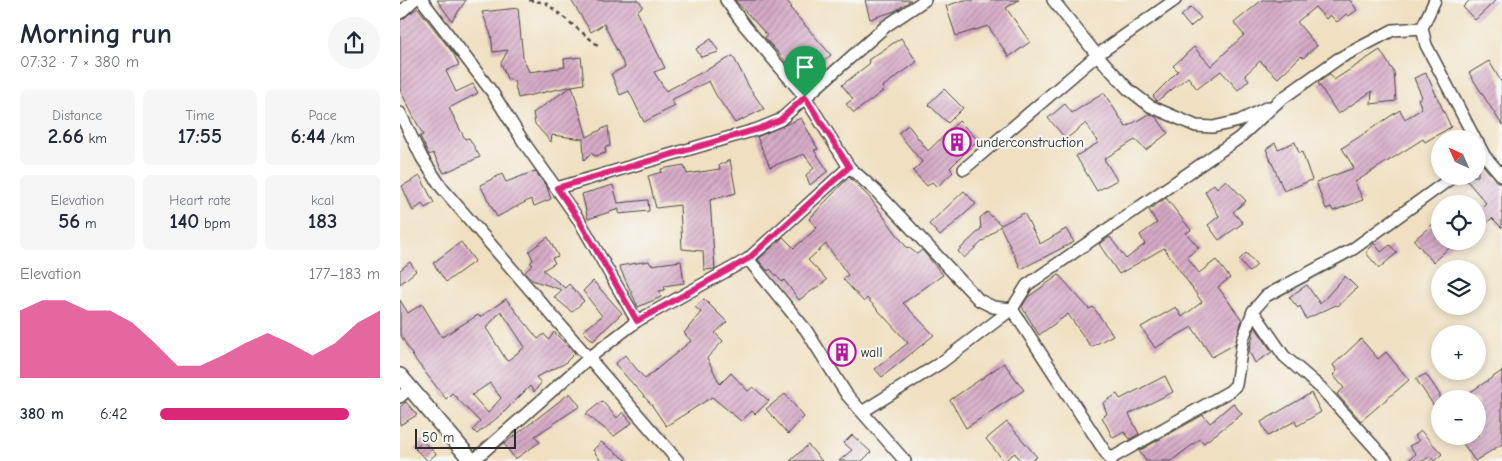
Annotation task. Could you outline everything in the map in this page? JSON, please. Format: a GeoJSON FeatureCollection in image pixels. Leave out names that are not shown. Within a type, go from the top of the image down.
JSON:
{"type":"FeatureCollection","features":[{"type":"Feature","properties":{"kind":"main road"},"geometry":{"type":"LineString","coordinates":[[400,376],[405,393],[472,461]]}},
{"type":"Feature","properties":{"kind":"street"},"geometry":{"type":"LineString","coordinates":[[400,13],[414,0]]}},
{"type":"Feature","properties":{"kind":"street"},"geometry":{"type":"LineString","coordinates":[[422,0],[492,92],[525,144],[579,220],[637,321]]}},
{"type":"Feature","properties":{"kind":"street"},"geometry":{"type":"LineString","coordinates":[[726,0],[745,26],[805,97],[849,167],[876,191],[979,300],[993,307],[1012,309]]}},
{"type":"Feature","properties":{"kind":"street"},"geometry":{"type":"LineString","coordinates":[[557,188],[758,129],[780,120],[886,26],[925,0]]}},
{"type":"Feature","properties":{"kind":"street"},"geometry":{"type":"LineString","coordinates":[[1053,0],[1097,55],[1139,99],[1196,126],[1213,127],[1239,121],[1280,100]]}},
{"type":"Feature","properties":{"kind":"street"},"geometry":{"type":"LineString","coordinates":[[964,169],[1097,55],[1175,0]]}},
{"type":"Feature","properties":{"kind":"street"},"geometry":{"type":"LineString","coordinates":[[1435,0],[1422,28],[1426,44],[1470,130]]}},
{"type":"Feature","properties":{"kind":"street"},"geometry":{"type":"LineString","coordinates":[[862,412],[942,362],[1012,309],[1027,285],[1239,138],[1280,100],[1338,59],[1393,30],[1422,28]]}},
{"type":"Feature","properties":{"kind":"street"},"geometry":{"type":"LineString","coordinates":[[400,113],[422,158],[442,188],[678,461]]}},
{"type":"Feature","properties":{"kind":"street"},"geometry":{"type":"LineString","coordinates":[[1486,162],[1502,176]]}},
{"type":"Feature","properties":{"kind":"street"},"geometry":{"type":"LineString","coordinates":[[472,461],[590,358],[637,321],[748,259],[849,167]]}},
{"type":"Feature","properties":{"kind":"street"},"geometry":{"type":"LineString","coordinates":[[1012,309],[1110,460],[1236,385],[1243,339],[1252,311],[1266,296],[1283,285],[1353,249],[1442,185]]}},
{"type":"Feature","properties":{"kind":"street"},"geometry":{"type":"LineString","coordinates":[[748,259],[806,330],[827,367],[862,412],[905,461]]}},
{"type":"Feature","properties":{"kind":"street"},"geometry":{"type":"LineString","coordinates":[[1252,311],[1284,356],[1321,388],[1387,461]]}},
{"type":"Feature","properties":{"kind":"path"},"geometry":{"type":"LineString","coordinates":[[529,0],[546,3],[600,47]]}},
{"type":"Feature","properties":{"kind":"building"},"geometry":{"type":"Polygon","coordinates":[[[437,0],[466,0],[452,21],[437,0]]]}},
{"type":"Feature","properties":{"kind":"building"},"geometry":{"type":"Polygon","coordinates":[[[571,0],[638,0],[643,6],[637,11],[665,68],[654,72],[666,91],[733,56],[749,87],[764,109],[735,123],[709,81],[671,100],[675,106],[644,122],[629,91],[620,95],[611,74],[625,67],[604,24],[591,32],[571,0]]]}},
{"type":"Feature","properties":{"kind":"building"},"geometry":{"type":"Polygon","coordinates":[[[735,0],[786,0],[792,7],[790,8],[831,55],[803,81],[765,38],[767,35],[735,0]]]}},
{"type":"Feature","properties":{"kind":"building"},"geometry":{"type":"Polygon","coordinates":[[[865,0],[911,0],[895,11],[870,19],[865,0]]]}},
{"type":"Feature","properties":{"kind":"building"},"geometry":{"type":"Polygon","coordinates":[[[964,0],[1019,0],[1006,8],[1030,42],[1009,57],[988,26],[956,36],[946,6],[964,0]]]}},
{"type":"Feature","properties":{"kind":"building"},"geometry":{"type":"Polygon","coordinates":[[[1262,0],[1350,0],[1357,10],[1349,16],[1346,14],[1337,22],[1330,15],[1326,19],[1315,7],[1297,22],[1317,46],[1303,58],[1301,56],[1278,78],[1260,61],[1245,75],[1249,80],[1238,90],[1221,71],[1197,89],[1188,77],[1157,101],[1153,96],[1178,71],[1173,66],[1194,47],[1211,66],[1244,35],[1234,23],[1262,0]]]}},
{"type":"Feature","properties":{"kind":"building"},"geometry":{"type":"Polygon","coordinates":[[[1470,0],[1496,0],[1475,20],[1463,7],[1470,0]]]}},
{"type":"Feature","properties":{"kind":"building"},"geometry":{"type":"Polygon","coordinates":[[[1191,7],[1201,18],[1190,27],[1181,16],[1191,7]]]}},
{"type":"Feature","properties":{"kind":"building"},"geometry":{"type":"Polygon","coordinates":[[[418,8],[453,53],[459,65],[446,71],[456,92],[473,84],[478,93],[449,108],[465,139],[469,138],[480,157],[444,173],[433,153],[429,155],[420,136],[423,135],[400,90],[400,20],[418,8]]]}},
{"type":"Feature","properties":{"kind":"building"},"geometry":{"type":"Polygon","coordinates":[[[518,8],[523,58],[529,72],[565,67],[564,59],[581,57],[584,84],[518,98],[514,81],[507,79],[501,63],[508,50],[493,52],[491,35],[482,12],[518,8]]]}},
{"type":"Feature","properties":{"kind":"building"},"geometry":{"type":"Polygon","coordinates":[[[901,38],[917,62],[882,87],[884,90],[854,113],[846,104],[853,99],[842,85],[870,63],[868,60],[901,38]]]}},
{"type":"Feature","properties":{"kind":"building"},"geometry":{"type":"Polygon","coordinates":[[[711,39],[719,52],[701,57],[696,49],[711,39]]]}},
{"type":"Feature","properties":{"kind":"building"},"geometry":{"type":"Polygon","coordinates":[[[1380,50],[1394,72],[1396,101],[1371,104],[1372,91],[1338,114],[1318,83],[1330,74],[1334,80],[1380,50]]]}},
{"type":"Feature","properties":{"kind":"building"},"geometry":{"type":"Polygon","coordinates":[[[1489,61],[1502,83],[1502,125],[1469,73],[1489,61]]]}},
{"type":"Feature","properties":{"kind":"building"},"geometry":{"type":"Polygon","coordinates":[[[1426,73],[1451,127],[1446,130],[1431,130],[1431,139],[1425,142],[1423,139],[1355,182],[1363,200],[1333,211],[1331,207],[1326,209],[1316,182],[1354,168],[1342,148],[1400,110],[1405,119],[1422,109],[1418,99],[1422,97],[1414,78],[1426,73]]]}},
{"type":"Feature","properties":{"kind":"building"},"geometry":{"type":"Polygon","coordinates":[[[572,86],[587,137],[608,126],[610,146],[605,147],[606,153],[595,156],[591,153],[584,160],[583,139],[552,135],[551,142],[535,124],[533,113],[572,86]]]}},
{"type":"Feature","properties":{"kind":"building"},"geometry":{"type":"Polygon","coordinates":[[[944,89],[963,108],[948,123],[928,104],[944,89]]]}},
{"type":"Feature","properties":{"kind":"building"},"geometry":{"type":"Polygon","coordinates":[[[1104,93],[1126,127],[1149,114],[1156,117],[1168,133],[1146,150],[1135,140],[1104,159],[1117,180],[1097,191],[1076,156],[1098,143],[1086,123],[1066,139],[1048,118],[1065,104],[1072,113],[1104,93]]]}},
{"type":"Feature","properties":{"kind":"building"},"geometry":{"type":"Polygon","coordinates":[[[801,118],[818,149],[814,150],[828,171],[810,185],[806,175],[814,168],[804,154],[770,167],[757,137],[801,118]]]}},
{"type":"Feature","properties":{"kind":"building"},"geometry":{"type":"Polygon","coordinates":[[[959,121],[978,140],[950,168],[953,172],[937,187],[932,182],[927,186],[913,171],[922,162],[898,133],[908,125],[928,151],[959,121]]]}},
{"type":"Feature","properties":{"kind":"building"},"geometry":{"type":"Polygon","coordinates":[[[1295,142],[1299,153],[1302,152],[1312,180],[1284,191],[1266,149],[1275,143],[1278,149],[1295,142]]]}},
{"type":"Feature","properties":{"kind":"building"},"geometry":{"type":"Polygon","coordinates":[[[730,160],[736,193],[710,200],[715,269],[704,270],[703,251],[682,249],[680,205],[656,208],[648,176],[662,172],[661,169],[684,165],[687,174],[720,169],[719,165],[730,160]]]}},
{"type":"Feature","properties":{"kind":"building"},"geometry":{"type":"Polygon","coordinates":[[[1486,169],[1496,181],[1502,184],[1502,228],[1492,218],[1486,224],[1486,195],[1479,195],[1471,185],[1486,185],[1486,169]]]}},
{"type":"Feature","properties":{"kind":"building"},"geometry":{"type":"Polygon","coordinates":[[[535,171],[547,187],[551,199],[534,206],[531,199],[497,217],[480,185],[502,174],[506,182],[535,171]]]}},
{"type":"Feature","properties":{"kind":"building"},"geometry":{"type":"Polygon","coordinates":[[[420,176],[434,203],[425,208],[422,204],[413,211],[402,186],[420,176]]]}},
{"type":"Feature","properties":{"kind":"building"},"geometry":{"type":"Polygon","coordinates":[[[849,177],[870,198],[907,248],[917,254],[922,250],[943,275],[903,303],[934,335],[882,377],[875,369],[908,343],[867,298],[864,302],[843,279],[848,275],[826,244],[808,260],[827,280],[799,300],[784,280],[782,282],[758,260],[783,237],[794,248],[817,228],[809,219],[849,177]]]}},
{"type":"Feature","properties":{"kind":"building"},"geometry":{"type":"Polygon","coordinates":[[[1226,180],[1246,201],[1233,212],[1243,223],[1219,240],[1208,225],[1219,216],[1205,192],[1214,184],[1217,188],[1226,180]]]}},
{"type":"Feature","properties":{"kind":"building"},"geometry":{"type":"Polygon","coordinates":[[[613,185],[618,203],[648,200],[649,211],[619,214],[619,209],[588,219],[582,194],[613,185]]]}},
{"type":"Feature","properties":{"kind":"building"},"geometry":{"type":"Polygon","coordinates":[[[964,191],[976,204],[940,236],[929,224],[964,191]]]}},
{"type":"Feature","properties":{"kind":"building"},"geometry":{"type":"Polygon","coordinates":[[[1166,198],[1191,230],[1186,233],[1199,248],[1187,257],[1199,273],[1216,260],[1230,278],[1218,287],[1242,320],[1235,344],[1212,357],[1192,327],[1155,348],[1141,327],[1176,307],[1182,317],[1202,302],[1164,248],[1119,274],[1099,244],[1110,237],[1126,259],[1145,244],[1140,235],[1157,223],[1149,210],[1166,198]]]}},
{"type":"Feature","properties":{"kind":"building"},"geometry":{"type":"Polygon","coordinates":[[[987,212],[1001,225],[1024,213],[1040,244],[1066,229],[1074,242],[1021,269],[1000,226],[964,258],[958,251],[981,229],[980,218],[987,212]]]}},
{"type":"Feature","properties":{"kind":"building"},"geometry":{"type":"Polygon","coordinates":[[[1431,226],[1431,250],[1447,250],[1435,260],[1431,260],[1414,240],[1431,226]]]}},
{"type":"Feature","properties":{"kind":"building"},"geometry":{"type":"Polygon","coordinates":[[[548,237],[558,256],[552,258],[555,263],[543,270],[565,288],[569,284],[584,301],[572,312],[554,297],[562,290],[532,280],[525,272],[533,265],[530,263],[533,260],[529,251],[548,237]]]}},
{"type":"Feature","properties":{"kind":"building"},"geometry":{"type":"Polygon","coordinates":[[[461,242],[475,261],[446,282],[433,263],[461,242]]]}},
{"type":"Feature","properties":{"kind":"building"},"geometry":{"type":"Polygon","coordinates":[[[1374,243],[1381,252],[1390,245],[1397,253],[1379,268],[1366,253],[1374,243]]]}},
{"type":"Feature","properties":{"kind":"building"},"geometry":{"type":"Polygon","coordinates":[[[1246,253],[1257,265],[1249,272],[1239,260],[1246,253]]]}},
{"type":"Feature","properties":{"kind":"building"},"geometry":{"type":"Polygon","coordinates":[[[649,261],[651,265],[681,261],[684,283],[664,286],[665,290],[659,291],[661,297],[638,307],[619,266],[649,261]]]}},
{"type":"Feature","properties":{"kind":"building"},"geometry":{"type":"Polygon","coordinates":[[[410,262],[416,271],[400,284],[400,270],[410,262]]]}},
{"type":"Feature","properties":{"kind":"building"},"geometry":{"type":"Polygon","coordinates":[[[1059,275],[1089,309],[1093,307],[1113,335],[1091,347],[1068,314],[1039,335],[1022,307],[1028,297],[1059,275]]]}},
{"type":"Feature","properties":{"kind":"building"},"geometry":{"type":"Polygon","coordinates":[[[1345,276],[1357,288],[1338,306],[1336,305],[1306,319],[1300,306],[1298,308],[1289,297],[1307,285],[1320,304],[1345,276]]]}},
{"type":"Feature","properties":{"kind":"building"},"geometry":{"type":"Polygon","coordinates":[[[593,281],[622,313],[593,341],[583,331],[602,316],[583,291],[593,281]]]}},
{"type":"Feature","properties":{"kind":"building"},"geometry":{"type":"Polygon","coordinates":[[[506,299],[538,339],[544,334],[549,340],[554,332],[575,353],[564,364],[536,377],[541,383],[534,392],[530,386],[502,414],[477,434],[473,430],[480,422],[452,393],[446,399],[414,358],[400,334],[400,300],[408,313],[422,304],[442,337],[478,315],[480,317],[506,299]],[[501,311],[486,328],[507,361],[525,347],[501,311]],[[490,383],[472,395],[488,413],[501,398],[490,383]]]}},
{"type":"Feature","properties":{"kind":"building"},"geometry":{"type":"Polygon","coordinates":[[[704,299],[727,322],[715,333],[723,341],[707,358],[720,384],[731,373],[748,391],[753,387],[769,401],[755,414],[752,411],[741,421],[712,397],[666,426],[651,404],[615,364],[625,355],[645,379],[691,341],[684,333],[701,312],[695,307],[704,299]]]}},
{"type":"Feature","properties":{"kind":"building"},"geometry":{"type":"Polygon","coordinates":[[[1255,327],[1272,352],[1255,363],[1249,351],[1255,327]]]}},
{"type":"Feature","properties":{"kind":"building"},"geometry":{"type":"Polygon","coordinates":[[[1361,339],[1378,359],[1386,352],[1409,380],[1361,421],[1337,394],[1344,388],[1333,375],[1337,371],[1333,365],[1361,339]]]}},
{"type":"Feature","properties":{"kind":"building"},"geometry":{"type":"Polygon","coordinates":[[[1004,363],[1024,390],[966,428],[950,400],[1004,363]]]}},
{"type":"Feature","properties":{"kind":"building"},"geometry":{"type":"Polygon","coordinates":[[[1502,371],[1502,444],[1475,461],[1464,445],[1486,445],[1486,390],[1474,390],[1502,371]]]}},
{"type":"Feature","properties":{"kind":"building"},"geometry":{"type":"Polygon","coordinates":[[[1426,374],[1437,390],[1431,390],[1431,402],[1416,379],[1426,374]]]}},
{"type":"Feature","properties":{"kind":"building"},"geometry":{"type":"Polygon","coordinates":[[[1165,376],[1173,392],[1129,414],[1139,434],[1130,439],[1124,432],[1113,438],[1102,417],[1107,414],[1103,403],[1117,394],[1120,399],[1165,376]]]}},
{"type":"Feature","properties":{"kind":"building"},"geometry":{"type":"Polygon","coordinates":[[[570,393],[580,406],[535,436],[540,442],[515,459],[504,444],[570,393]]]}},
{"type":"Feature","properties":{"kind":"building"},"geometry":{"type":"Polygon","coordinates":[[[1311,393],[1321,412],[1297,426],[1295,421],[1268,436],[1261,422],[1311,393]]]}},
{"type":"Feature","properties":{"kind":"building"},"geometry":{"type":"Polygon","coordinates":[[[785,394],[804,417],[788,434],[766,409],[785,394]]]}},
{"type":"Feature","properties":{"kind":"building"},"geometry":{"type":"Polygon","coordinates":[[[602,401],[617,418],[623,412],[632,423],[614,436],[586,414],[602,401]]]}},
{"type":"Feature","properties":{"kind":"building"},"geometry":{"type":"Polygon","coordinates":[[[406,402],[417,415],[400,425],[400,407],[406,402]]]}},
{"type":"Feature","properties":{"kind":"building"},"geometry":{"type":"Polygon","coordinates":[[[1233,403],[1242,414],[1204,443],[1200,439],[1171,461],[1146,461],[1139,451],[1203,415],[1210,423],[1233,403]]]}},
{"type":"Feature","properties":{"kind":"building"},"geometry":{"type":"Polygon","coordinates":[[[1007,422],[1037,457],[1031,461],[1020,461],[1015,453],[1004,461],[986,439],[1007,422]]]}},
{"type":"Feature","properties":{"kind":"building"},"geometry":{"type":"Polygon","coordinates":[[[1421,431],[1431,442],[1431,445],[1434,445],[1442,454],[1434,461],[1430,456],[1423,461],[1407,461],[1416,454],[1409,446],[1419,441],[1415,436],[1421,431]]]}},
{"type":"Feature","properties":{"kind":"building"},"geometry":{"type":"Polygon","coordinates":[[[852,435],[871,452],[862,461],[839,461],[852,450],[844,443],[852,435]]]}},
{"type":"Feature","properties":{"kind":"building"},"geometry":{"type":"Polygon","coordinates":[[[423,441],[436,454],[428,461],[415,449],[423,441]]]}},
{"type":"Feature","properties":{"kind":"building"},"geometry":{"type":"Polygon","coordinates":[[[601,442],[628,461],[601,461],[593,450],[601,442]]]}},
{"type":"Feature","properties":{"kind":"building"},"geometry":{"type":"Polygon","coordinates":[[[808,445],[822,461],[790,461],[808,445]]]}},
{"type":"Feature","properties":{"kind":"place","name":"underconstruction"},"geometry":{"type":"Point","coordinates":[957,142]}},
{"type":"Feature","properties":{"kind":"place","name":"wall"},"geometry":{"type":"Point","coordinates":[842,352]}},
{"type":"Feature","properties":{"kind":"route"},"geometry":{"type":"LineString","coordinates":[[805,97],[849,167],[748,259],[637,321],[579,220],[557,188],[758,129],[780,120],[805,97]]}}]}
